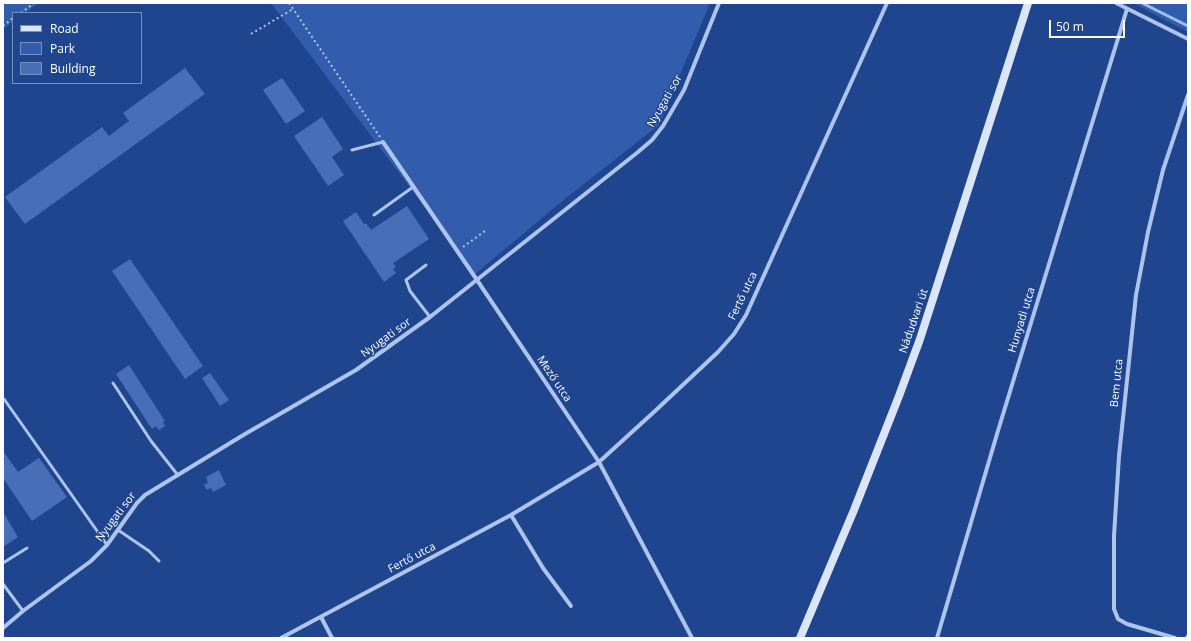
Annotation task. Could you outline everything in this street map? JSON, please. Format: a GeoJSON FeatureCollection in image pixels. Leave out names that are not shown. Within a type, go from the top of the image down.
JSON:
{"type":"FeatureCollection","features":[{"type":"Feature","properties":{"kind":"main road","name":"Nádudvari út"},"geometry":{"type":"LineString","coordinates":[[800,638],[857,502],[920,339],[1028,3]]}},
{"type":"Feature","properties":{"kind":"street","name":"Nyugati sor"},"geometry":{"type":"LineString","coordinates":[[3,628],[23,611],[91,561],[107,545],[137,502],[145,495],[177,474],[356,370],[430,317],[652,140],[663,126],[684,90],[719,3]]}},
{"type":"Feature","properties":{"kind":"street","name":"Fertő utca"},"geometry":{"type":"LineString","coordinates":[[281,638],[511,515],[599,462],[656,411],[718,352],[734,334],[746,315],[887,3]]}},
{"type":"Feature","properties":{"kind":"street"},"geometry":{"type":"LineString","coordinates":[[1116,3],[1188,39]]}},
{"type":"Feature","properties":{"kind":"street","name":"Hunyadi utca"},"geometry":{"type":"LineString","coordinates":[[937,638],[997,434],[1127,9]]}},
{"type":"Feature","properties":{"kind":"street","name":"Bem utca"},"geometry":{"type":"LineString","coordinates":[[1175,638],[1127,624],[1118,619],[1114,609],[1114,536],[1119,456],[1136,295],[1148,232],[1163,170],[1188,95]]}},
{"type":"Feature","properties":{"kind":"street","name":"Mező utca"},"geometry":{"type":"LineString","coordinates":[[383,142],[599,462],[692,638]]}},
{"type":"Feature","properties":{"kind":"street"},"geometry":{"type":"LineString","coordinates":[[511,515],[543,568],[571,606]]}},
{"type":"Feature","properties":{"kind":"street"},"geometry":{"type":"LineString","coordinates":[[321,617],[332,638]]}},
{"type":"Feature","properties":{"kind":"lane"},"geometry":{"type":"LineString","coordinates":[[352,150],[383,142]]}},
{"type":"Feature","properties":{"kind":"lane"},"geometry":{"type":"LineString","coordinates":[[374,215],[413,187]]}},
{"type":"Feature","properties":{"kind":"lane"},"geometry":{"type":"LineString","coordinates":[[426,265],[406,280],[410,290],[430,317]]}},
{"type":"Feature","properties":{"kind":"lane"},"geometry":{"type":"LineString","coordinates":[[113,383],[151,441],[177,474]]}},
{"type":"Feature","properties":{"kind":"lane"},"geometry":{"type":"LineString","coordinates":[[4,399],[107,545]]}},
{"type":"Feature","properties":{"kind":"lane"},"geometry":{"type":"LineString","coordinates":[[118,530],[149,551],[159,561]]}},
{"type":"Feature","properties":{"kind":"lane"},"geometry":{"type":"LineString","coordinates":[[3,563],[27,548]]}},
{"type":"Feature","properties":{"kind":"lane"},"geometry":{"type":"LineString","coordinates":[[3,584],[23,611]]}},
{"type":"Feature","properties":{"kind":"path"},"geometry":{"type":"LineString","coordinates":[[21,12],[34,3]]}},
{"type":"Feature","properties":{"kind":"path"},"geometry":{"type":"LineString","coordinates":[[289,3],[383,142]]}},
{"type":"Feature","properties":{"kind":"path"},"geometry":{"type":"LineString","coordinates":[[251,34],[293,9]]}},
{"type":"Feature","properties":{"kind":"path"},"geometry":{"type":"LineString","coordinates":[[3,26],[12,19]]}},
{"type":"Feature","properties":{"kind":"path"},"geometry":{"type":"LineString","coordinates":[[458,252],[485,231]]}},
{"type":"Feature","properties":{"kind":"green space"},"geometry":{"type":"Polygon","coordinates":[[[3,3],[39,3],[26,12],[12,12],[12,23],[3,29],[3,3]]]}},
{"type":"Feature","properties":{"kind":"green space"},"geometry":{"type":"Polygon","coordinates":[[[271,3],[710,3],[659,125],[566,198],[475,274],[271,3]]]}},
{"type":"Feature","properties":{"kind":"green space"},"geometry":{"type":"Polygon","coordinates":[[[1133,3],[1188,3],[1188,32],[1133,3]]]}},
{"type":"Feature","properties":{"kind":"building"},"geometry":{"type":"Polygon","coordinates":[[[185,68],[205,94],[25,224],[5,197],[102,127],[109,136],[129,121],[123,113],[185,68]]]}},
{"type":"Feature","properties":{"kind":"building"},"geometry":{"type":"Polygon","coordinates":[[[282,78],[305,111],[286,124],[263,90],[282,78]]]}},
{"type":"Feature","properties":{"kind":"building"},"geometry":{"type":"Polygon","coordinates":[[[322,117],[343,149],[332,157],[344,175],[328,186],[294,136],[322,117]]]}},
{"type":"Feature","properties":{"kind":"building"},"geometry":{"type":"Polygon","coordinates":[[[407,206],[429,239],[393,263],[396,267],[393,269],[396,273],[384,282],[343,221],[356,212],[364,224],[366,223],[371,230],[407,206]]]}},
{"type":"Feature","properties":{"kind":"building"},"geometry":{"type":"Polygon","coordinates":[[[130,259],[203,366],[185,379],[112,271],[130,259]]]}},
{"type":"Feature","properties":{"kind":"building"},"geometry":{"type":"Polygon","coordinates":[[[129,365],[165,421],[163,422],[165,426],[159,430],[156,426],[152,429],[116,374],[129,365]]]}},
{"type":"Feature","properties":{"kind":"building"},"geometry":{"type":"Polygon","coordinates":[[[210,373],[229,400],[220,406],[202,378],[210,373]]]}},
{"type":"Feature","properties":{"kind":"building"},"geometry":{"type":"Polygon","coordinates":[[[3,451],[18,472],[39,458],[67,497],[32,521],[3,478],[3,451]]]}},
{"type":"Feature","properties":{"kind":"building"},"geometry":{"type":"Polygon","coordinates":[[[219,470],[226,485],[213,492],[211,488],[207,490],[204,485],[208,483],[206,477],[219,470]]]}},
{"type":"Feature","properties":{"kind":"building"},"geometry":{"type":"Polygon","coordinates":[[[3,512],[18,537],[3,547],[3,512]]]}},
{"type":"Feature","properties":{"kind":"waterway"},"geometry":{"type":"LineString","coordinates":[[1142,3],[1188,26]]}}]}
